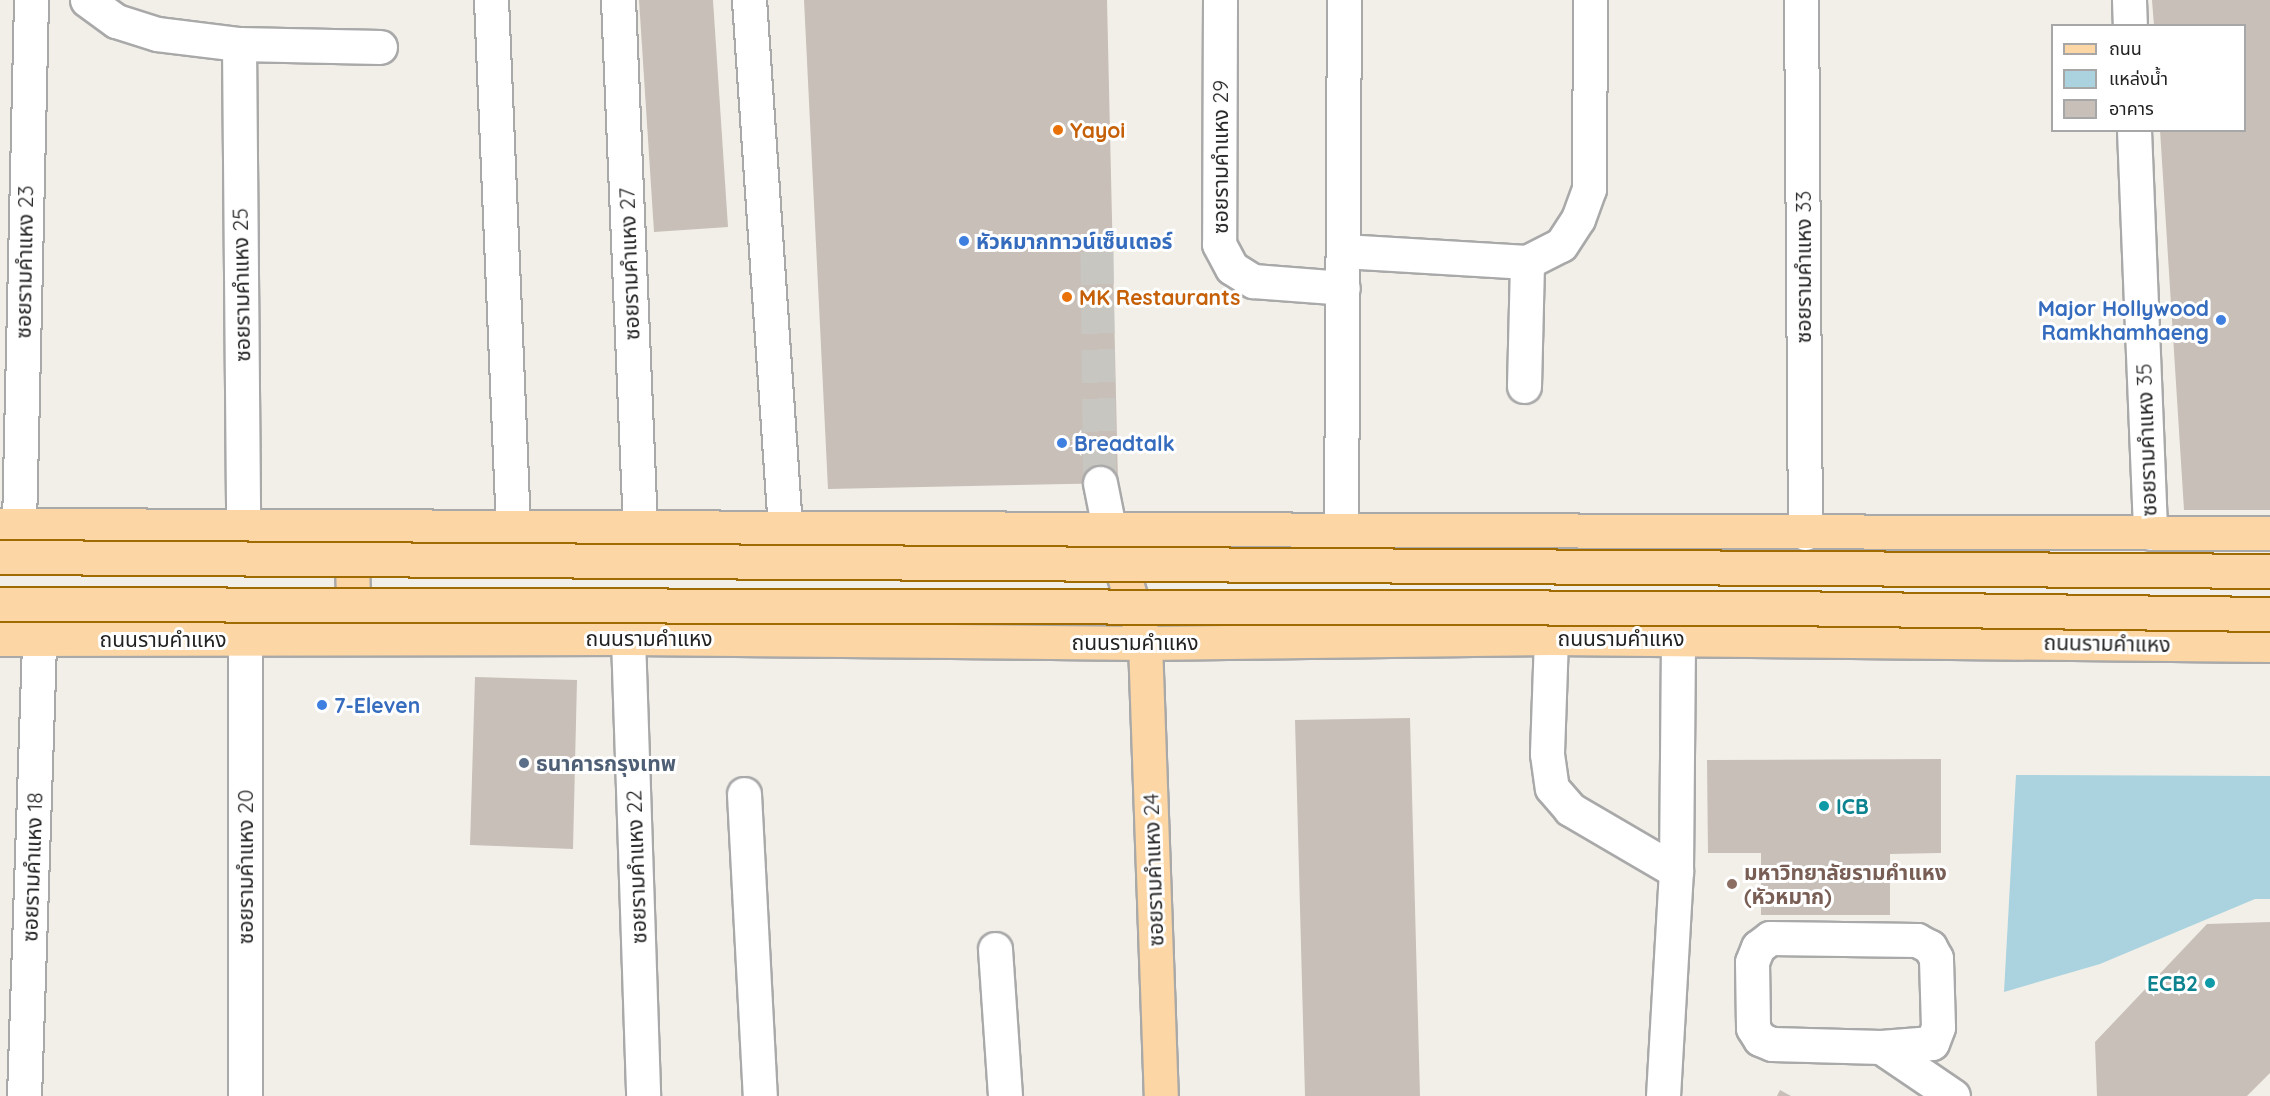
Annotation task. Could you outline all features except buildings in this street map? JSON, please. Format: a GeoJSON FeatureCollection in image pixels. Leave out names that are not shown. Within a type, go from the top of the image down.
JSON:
{"type":"FeatureCollection","features":[{"type":"Feature","properties":{"kind":"main road"},"geometry":{"type":"LineString","coordinates":[[10,525],[2270,533]]}},
{"type":"Feature","properties":{"kind":"main road"},"geometry":{"type":"LineString","coordinates":[[351,525],[354,639]]}},
{"type":"Feature","properties":{"kind":"main road","name":"ซอยรามคำแหง 24"},"geometry":{"type":"LineString","coordinates":[[1109,528],[1145,643],[1161,1096]]}},
{"type":"Feature","properties":{"kind":"main road"},"geometry":{"type":"LineString","coordinates":[[0,557],[2270,571]]}},
{"type":"Feature","properties":{"kind":"main road","name":"ถนนรามคำแหง"},"geometry":{"type":"LineString","coordinates":[[0,604],[1778,608],[2270,614]]}},
{"type":"Feature","properties":{"kind":"main road","name":"ถนนรามคำแหง"},"geometry":{"type":"LineString","coordinates":[[0,639],[628,638],[1145,643],[1551,638],[2270,645]]}},
{"type":"Feature","properties":{"kind":"street","name":"ซอยรามคำแหง 23"},"geometry":{"type":"LineString","coordinates":[[10,525],[31,0]]}},
{"type":"Feature","properties":{"kind":"street"},"geometry":{"type":"LineString","coordinates":[[87,0],[116,21],[147,31],[239,44],[380,47]]}},
{"type":"Feature","properties":{"kind":"street"},"geometry":{"type":"LineString","coordinates":[[491,0],[513,527]]}},
{"type":"Feature","properties":{"kind":"street","name":"ซอยรามคำแหง 27"},"geometry":{"type":"LineString","coordinates":[[618,0],[640,528]]}},
{"type":"Feature","properties":{"kind":"street"},"geometry":{"type":"LineString","coordinates":[[749,0],[785,528]]}},
{"type":"Feature","properties":{"kind":"street","name":"ซอยรามคำแหง 29"},"geometry":{"type":"LineString","coordinates":[[1220,0],[1219,244],[1232,268],[1253,281],[1342,288]]}},
{"type":"Feature","properties":{"kind":"street"},"geometry":{"type":"LineString","coordinates":[[1341,529],[1344,0]]}},
{"type":"Feature","properties":{"kind":"street"},"geometry":{"type":"LineString","coordinates":[[1343,251],[1527,262],[1561,245],[1578,219],[1589,189],[1590,0]]}},
{"type":"Feature","properties":{"kind":"street","name":"ซอยรามคำแหง 33"},"geometry":{"type":"LineString","coordinates":[[1801,0],[1805,533]]}},
{"type":"Feature","properties":{"kind":"street"},"geometry":{"type":"LineString","coordinates":[[2129,0],[2130,24]]}},
{"type":"Feature","properties":{"kind":"street","name":"ซอยรามคำแหง 25"},"geometry":{"type":"LineString","coordinates":[[239,44],[243,525]]}},
{"type":"Feature","properties":{"kind":"street","name":"ซอยรามคำแหง 35"},"geometry":{"type":"LineString","coordinates":[[2134,132],[2150,533]]}},
{"type":"Feature","properties":{"kind":"street"},"geometry":{"type":"LineString","coordinates":[[1524,386],[1527,262]]}},
{"type":"Feature","properties":{"kind":"street"},"geometry":{"type":"LineString","coordinates":[[1100,483],[1109,528]]}},
{"type":"Feature","properties":{"kind":"street","name":"ซอยรามคำแหง 22"},"geometry":{"type":"LineString","coordinates":[[628,638],[643,1096]]}},
{"type":"Feature","properties":{"kind":"street"},"geometry":{"type":"LineString","coordinates":[[1551,638],[1547,754],[1552,788],[1570,809],[1676,871]]}},
{"type":"Feature","properties":{"kind":"street","name":"ซอยรามคำแหง 18"},"geometry":{"type":"LineString","coordinates":[[24,1096],[39,639]]}},
{"type":"Feature","properties":{"kind":"street","name":"ซอยรามคำแหง 20"},"geometry":{"type":"LineString","coordinates":[[245,639],[245,1096]]}},
{"type":"Feature","properties":{"kind":"street"},"geometry":{"type":"LineString","coordinates":[[1663,1096],[1676,871],[1678,639]]}},
{"type":"Feature","properties":{"kind":"street"},"geometry":{"type":"LineString","coordinates":[[744,794],[760,1096]]}},
{"type":"Feature","properties":{"kind":"street"},"geometry":{"type":"LineString","coordinates":[[1881,1047],[1932,1043],[1938,1027],[1936,958],[1930,947],[1917,940],[1770,938],[1758,946],[1752,962],[1753,1028],[1760,1039],[1772,1044],[1881,1047],[1953,1096]]}},
{"type":"Feature","properties":{"kind":"street"},"geometry":{"type":"LineString","coordinates":[[995,950],[1005,1096]]}},
{"type":"Feature","properties":{"kind":"water"},"geometry":{"type":"Polygon","coordinates":[[[2016,775],[2270,776],[2270,899],[2255,899],[2100,964],[2004,992],[2016,775]]]}},
{"type":"Feature","properties":{"kind":"tunnel"},"geometry":{"type":"LineString","coordinates":[[1097,251],[1100,483]]}},
{"type":"Feature","properties":{"kind":"place","name":"Yayoi"},"geometry":{"type":"Point","coordinates":[1058,130]}},
{"type":"Feature","properties":{"kind":"place","name":"หัวหมากทาวน์เซ็นเตอร์"},"geometry":{"type":"Point","coordinates":[964,241]}},
{"type":"Feature","properties":{"kind":"place","name":"MK Restaurants"},"geometry":{"type":"Point","coordinates":[1067,297]}},
{"type":"Feature","properties":{"kind":"place","name":"Major Hollywood Ramkhamhaeng"},"geometry":{"type":"Point","coordinates":[2221,320]}},
{"type":"Feature","properties":{"kind":"place","name":"Breadtalk"},"geometry":{"type":"Point","coordinates":[1062,443]}},
{"type":"Feature","properties":{"kind":"place","name":"7-Eleven"},"geometry":{"type":"Point","coordinates":[322,705]}},
{"type":"Feature","properties":{"kind":"place","name":"ธนาคารกรุงเทพ"},"geometry":{"type":"Point","coordinates":[524,763]}},
{"type":"Feature","properties":{"kind":"place","name":"ICB"},"geometry":{"type":"Point","coordinates":[1824,806]}},
{"type":"Feature","properties":{"kind":"place","name":"มหาวิทยาลัยรามคำแหง (หัวหมาก)"},"geometry":{"type":"Point","coordinates":[1732,884]}},
{"type":"Feature","properties":{"kind":"place","name":"ECB2"},"geometry":{"type":"Point","coordinates":[2210,983]}}]}
